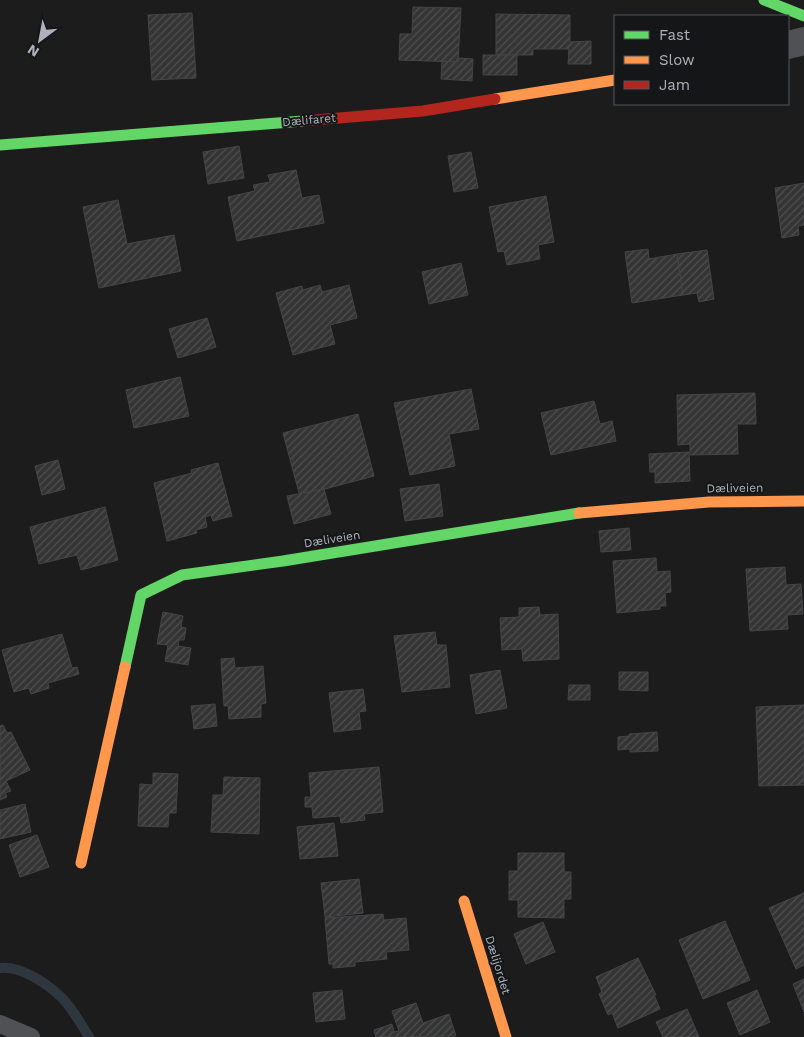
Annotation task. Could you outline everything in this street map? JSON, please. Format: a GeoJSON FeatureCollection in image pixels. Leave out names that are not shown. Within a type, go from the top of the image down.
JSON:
{"type":"FeatureCollection","features":[{"type":"Feature","properties":{"kind":"street"},"geometry":{"type":"LineString","coordinates":[[764,0],[804,16]]}},
{"type":"Feature","properties":{"kind":"street"},"geometry":{"type":"LineString","coordinates":[[789,44],[804,41]]}},
{"type":"Feature","properties":{"kind":"street","name":"Dælifaret"},"geometry":{"type":"LineString","coordinates":[[0,145],[423,111],[614,80]]}},
{"type":"Feature","properties":{"kind":"street","name":"Dæliveien"},"geometry":{"type":"LineString","coordinates":[[81,863],[141,595],[182,576],[283,562],[588,511],[709,502],[804,501]]}},
{"type":"Feature","properties":{"kind":"street","name":"Dælijordet"},"geometry":{"type":"LineString","coordinates":[[464,901],[506,1037]]}},
{"type":"Feature","properties":{"kind":"lane"},"geometry":{"type":"LineString","coordinates":[[0,1024],[31,1037]]}},
{"type":"Feature","properties":{"kind":"building"},"geometry":{"type":"Polygon","coordinates":[[[413,7],[461,8],[458,62],[399,60],[400,34],[412,34],[413,7]]]}},
{"type":"Feature","properties":{"kind":"building"},"geometry":{"type":"Polygon","coordinates":[[[192,13],[196,78],[152,80],[148,15],[192,13]]]}},
{"type":"Feature","properties":{"kind":"building"},"geometry":{"type":"Polygon","coordinates":[[[496,14],[570,15],[570,42],[591,41],[591,64],[568,64],[569,49],[533,49],[533,55],[496,55],[496,14]]]}},
{"type":"Feature","properties":{"kind":"building"},"geometry":{"type":"Polygon","coordinates":[[[483,55],[517,55],[517,75],[483,75],[483,55]]]}},
{"type":"Feature","properties":{"kind":"building"},"geometry":{"type":"Polygon","coordinates":[[[458,58],[473,59],[472,81],[441,79],[442,61],[458,62],[458,58]]]}},
{"type":"Feature","properties":{"kind":"building"},"geometry":{"type":"Polygon","coordinates":[[[239,146],[244,178],[208,184],[203,152],[239,146]]]}},
{"type":"Feature","properties":{"kind":"building"},"geometry":{"type":"Polygon","coordinates":[[[471,152],[478,188],[454,192],[448,156],[471,152]]]}},
{"type":"Feature","properties":{"kind":"building"},"geometry":{"type":"Polygon","coordinates":[[[296,170],[302,198],[319,195],[324,223],[237,241],[228,197],[255,191],[253,185],[270,182],[268,175],[296,170]]]}},
{"type":"Feature","properties":{"kind":"building"},"geometry":{"type":"Polygon","coordinates":[[[804,183],[804,225],[798,226],[799,235],[782,238],[775,188],[804,183]]]}},
{"type":"Feature","properties":{"kind":"building"},"geometry":{"type":"Polygon","coordinates":[[[546,196],[554,242],[538,245],[540,259],[507,265],[504,251],[498,252],[489,207],[546,196]]]}},
{"type":"Feature","properties":{"kind":"building"},"geometry":{"type":"Polygon","coordinates":[[[118,200],[127,244],[174,235],[181,271],[99,288],[83,207],[118,200]]]}},
{"type":"Feature","properties":{"kind":"building"},"geometry":{"type":"Polygon","coordinates":[[[648,249],[649,259],[677,254],[683,295],[632,303],[625,252],[648,249]]]}},
{"type":"Feature","properties":{"kind":"building"},"geometry":{"type":"Polygon","coordinates":[[[707,250],[714,299],[699,302],[697,293],[683,295],[677,254],[707,250]]]}},
{"type":"Feature","properties":{"kind":"building"},"geometry":{"type":"Polygon","coordinates":[[[461,263],[468,295],[429,304],[422,272],[461,263]]]}},
{"type":"Feature","properties":{"kind":"building"},"geometry":{"type":"Polygon","coordinates":[[[320,285],[322,292],[349,285],[357,318],[330,325],[335,344],[293,355],[276,293],[302,286],[303,290],[320,285]]]}},
{"type":"Feature","properties":{"kind":"building"},"geometry":{"type":"Polygon","coordinates":[[[207,318],[216,347],[178,358],[169,329],[207,318]]]}},
{"type":"Feature","properties":{"kind":"building"},"geometry":{"type":"Polygon","coordinates":[[[180,377],[189,416],[134,428],[126,390],[180,377]]]}},
{"type":"Feature","properties":{"kind":"building"},"geometry":{"type":"Polygon","coordinates":[[[471,389],[479,429],[449,434],[455,466],[410,475],[394,403],[471,389]]]}},
{"type":"Feature","properties":{"kind":"building"},"geometry":{"type":"Polygon","coordinates":[[[755,393],[756,424],[737,424],[738,454],[690,455],[690,444],[678,445],[677,395],[755,393]]]}},
{"type":"Feature","properties":{"kind":"building"},"geometry":{"type":"Polygon","coordinates":[[[594,401],[600,424],[612,421],[616,441],[551,455],[541,413],[594,401]]]}},
{"type":"Feature","properties":{"kind":"building"},"geometry":{"type":"Polygon","coordinates":[[[358,414],[374,476],[306,494],[299,493],[283,433],[358,414]]]}},
{"type":"Feature","properties":{"kind":"building"},"geometry":{"type":"Polygon","coordinates":[[[689,452],[690,481],[655,483],[655,472],[650,472],[649,454],[689,452]]]}},
{"type":"Feature","properties":{"kind":"building"},"geometry":{"type":"Polygon","coordinates":[[[58,460],[65,489],[42,495],[35,466],[58,460]]]}},
{"type":"Feature","properties":{"kind":"building"},"geometry":{"type":"Polygon","coordinates":[[[218,463],[232,516],[213,521],[211,515],[205,517],[207,527],[196,530],[197,533],[167,541],[154,483],[192,473],[191,470],[218,463]]]}},
{"type":"Feature","properties":{"kind":"building"},"geometry":{"type":"Polygon","coordinates":[[[439,484],[443,516],[405,521],[400,489],[439,484]]]}},
{"type":"Feature","properties":{"kind":"building"},"geometry":{"type":"Polygon","coordinates":[[[324,489],[331,514],[294,524],[287,496],[324,489]]]}},
{"type":"Feature","properties":{"kind":"building"},"geometry":{"type":"Polygon","coordinates":[[[105,507],[118,560],[81,570],[77,555],[39,564],[30,527],[105,507]]]}},
{"type":"Feature","properties":{"kind":"building"},"geometry":{"type":"Polygon","coordinates":[[[629,528],[631,550],[601,552],[599,531],[629,528]]]}},
{"type":"Feature","properties":{"kind":"building"},"geometry":{"type":"Polygon","coordinates":[[[656,558],[657,572],[670,571],[671,592],[665,593],[666,606],[660,606],[660,609],[617,613],[613,561],[656,558]]]}},
{"type":"Feature","properties":{"kind":"building"},"geometry":{"type":"Polygon","coordinates":[[[785,567],[786,585],[801,584],[803,614],[787,615],[788,629],[750,631],[746,569],[785,567]]]}},
{"type":"Feature","properties":{"kind":"building"},"geometry":{"type":"Polygon","coordinates":[[[539,607],[540,615],[558,614],[559,659],[523,661],[522,649],[502,650],[500,618],[519,617],[519,608],[539,607]]]}},
{"type":"Feature","properties":{"kind":"building"},"geometry":{"type":"Polygon","coordinates":[[[163,612],[183,616],[181,627],[186,628],[184,640],[179,640],[178,646],[191,648],[188,665],[165,661],[168,645],[157,644],[163,612]]]}},
{"type":"Feature","properties":{"kind":"building"},"geometry":{"type":"Polygon","coordinates":[[[435,632],[437,645],[446,645],[450,687],[402,692],[394,636],[435,632]]]}},
{"type":"Feature","properties":{"kind":"building"},"geometry":{"type":"Polygon","coordinates":[[[62,634],[72,668],[77,667],[79,674],[48,683],[49,688],[31,694],[29,688],[14,692],[2,650],[62,634]]]}},
{"type":"Feature","properties":{"kind":"building"},"geometry":{"type":"Polygon","coordinates":[[[234,658],[235,668],[263,666],[266,703],[261,704],[261,717],[229,719],[228,706],[224,706],[221,659],[234,658]]]}},
{"type":"Feature","properties":{"kind":"building"},"geometry":{"type":"Polygon","coordinates":[[[500,670],[507,708],[476,714],[470,675],[500,670]]]}},
{"type":"Feature","properties":{"kind":"building"},"geometry":{"type":"Polygon","coordinates":[[[619,672],[648,672],[648,691],[619,690],[619,672]]]}},
{"type":"Feature","properties":{"kind":"building"},"geometry":{"type":"Polygon","coordinates":[[[569,685],[590,685],[590,700],[568,700],[569,685]]]}},
{"type":"Feature","properties":{"kind":"building"},"geometry":{"type":"Polygon","coordinates":[[[363,689],[366,711],[359,712],[361,729],[334,732],[329,693],[363,689]]]}},
{"type":"Feature","properties":{"kind":"building"},"geometry":{"type":"Polygon","coordinates":[[[215,704],[217,726],[194,729],[191,706],[215,704]]]}},
{"type":"Feature","properties":{"kind":"building"},"geometry":{"type":"Polygon","coordinates":[[[804,705],[804,785],[759,786],[756,707],[804,705]]]}},
{"type":"Feature","properties":{"kind":"building"},"geometry":{"type":"Polygon","coordinates":[[[3,725],[7,733],[11,732],[30,770],[6,781],[11,791],[5,793],[7,797],[0,800],[0,726],[3,725]]]}},
{"type":"Feature","properties":{"kind":"building"},"geometry":{"type":"Polygon","coordinates":[[[657,732],[658,751],[630,752],[630,749],[618,750],[618,737],[629,736],[629,734],[657,732]]]}},
{"type":"Feature","properties":{"kind":"building"},"geometry":{"type":"Polygon","coordinates":[[[379,767],[383,812],[364,814],[365,820],[341,823],[340,816],[313,818],[312,807],[305,807],[305,797],[311,797],[309,773],[379,767]]]}},
{"type":"Feature","properties":{"kind":"building"},"geometry":{"type":"Polygon","coordinates":[[[153,773],[178,774],[176,813],[169,813],[168,827],[138,826],[140,784],[153,785],[153,773]]]}},
{"type":"Feature","properties":{"kind":"building"},"geometry":{"type":"Polygon","coordinates":[[[224,777],[260,778],[259,834],[211,832],[213,795],[223,795],[224,777]]]}},
{"type":"Feature","properties":{"kind":"building"},"geometry":{"type":"Polygon","coordinates":[[[25,804],[31,832],[0,839],[0,810],[25,804]]]}},
{"type":"Feature","properties":{"kind":"building"},"geometry":{"type":"Polygon","coordinates":[[[334,823],[338,856],[300,859],[297,827],[334,823]]]}},
{"type":"Feature","properties":{"kind":"building"},"geometry":{"type":"Polygon","coordinates":[[[37,835],[49,867],[20,877],[9,845],[37,835]]]}},
{"type":"Feature","properties":{"kind":"building"},"geometry":{"type":"Polygon","coordinates":[[[518,853],[564,853],[564,872],[571,872],[571,899],[564,899],[564,918],[518,917],[518,900],[509,900],[509,871],[518,871],[518,853]]]}},
{"type":"Feature","properties":{"kind":"building"},"geometry":{"type":"Polygon","coordinates":[[[359,879],[363,913],[325,917],[321,883],[359,879]]]}},
{"type":"Feature","properties":{"kind":"building"},"geometry":{"type":"Polygon","coordinates":[[[804,893],[804,965],[796,969],[769,908],[804,893]]]}},
{"type":"Feature","properties":{"kind":"building"},"geometry":{"type":"Polygon","coordinates":[[[383,914],[384,920],[406,918],[409,950],[386,952],[387,959],[355,962],[355,966],[333,968],[333,964],[329,964],[325,918],[383,914]]]}},
{"type":"Feature","properties":{"kind":"building"},"geometry":{"type":"Polygon","coordinates":[[[725,921],[750,980],[703,999],[679,940],[725,921]]]}},
{"type":"Feature","properties":{"kind":"building"},"geometry":{"type":"Polygon","coordinates":[[[543,922],[555,952],[526,964],[514,934],[543,922]]]}},
{"type":"Feature","properties":{"kind":"building"},"geometry":{"type":"Polygon","coordinates":[[[638,958],[656,995],[654,995],[660,1009],[618,1028],[612,1013],[608,1015],[599,994],[602,992],[596,977],[638,958]]]}},
{"type":"Feature","properties":{"kind":"building"},"geometry":{"type":"Polygon","coordinates":[[[804,979],[804,1012],[793,984],[804,979]]]}},
{"type":"Feature","properties":{"kind":"building"},"geometry":{"type":"Polygon","coordinates":[[[342,990],[345,1019],[316,1022],[313,993],[342,990]]]}},
{"type":"Feature","properties":{"kind":"building"},"geometry":{"type":"Polygon","coordinates":[[[757,990],[770,1022],[740,1035],[727,1003],[757,990]]]}},
{"type":"Feature","properties":{"kind":"building"},"geometry":{"type":"Polygon","coordinates":[[[416,1003],[423,1023],[449,1014],[456,1036],[376,1037],[374,1030],[392,1024],[394,1032],[399,1031],[392,1011],[416,1003]]]}},
{"type":"Feature","properties":{"kind":"building"},"geometry":{"type":"Polygon","coordinates":[[[687,1009],[699,1037],[663,1037],[656,1022],[687,1009]]]}},
{"type":"Feature","properties":{"kind":"waterway"},"geometry":{"type":"LineString","coordinates":[[0,968],[16,969],[25,972],[49,987],[70,1007],[89,1037]]}},
{"type":"Feature","properties":{"kind":"traffic: fast"},"geometry":{"type":"LineString","coordinates":[[764,0],[804,16]]}},
{"type":"Feature","properties":{"kind":"traffic: fast"},"geometry":{"type":"LineString","coordinates":[[0,145],[303,121]]}},
{"type":"Feature","properties":{"kind":"traffic: fast"},"geometry":{"type":"LineString","coordinates":[[125,667],[141,595],[182,575],[283,561],[579,513]]}},
{"type":"Feature","properties":{"kind":"traffic: slow"},"geometry":{"type":"LineString","coordinates":[[495,99],[614,80]]}},
{"type":"Feature","properties":{"kind":"traffic: slow"},"geometry":{"type":"LineString","coordinates":[[579,513],[709,502],[804,501]]}},
{"type":"Feature","properties":{"kind":"traffic: slow"},"geometry":{"type":"LineString","coordinates":[[81,863],[125,667]]}},
{"type":"Feature","properties":{"kind":"traffic: slow"},"geometry":{"type":"LineString","coordinates":[[464,901],[506,1037]]}},
{"type":"Feature","properties":{"kind":"traffic: jam"},"geometry":{"type":"LineString","coordinates":[[303,121],[423,111],[495,99]]}}]}
